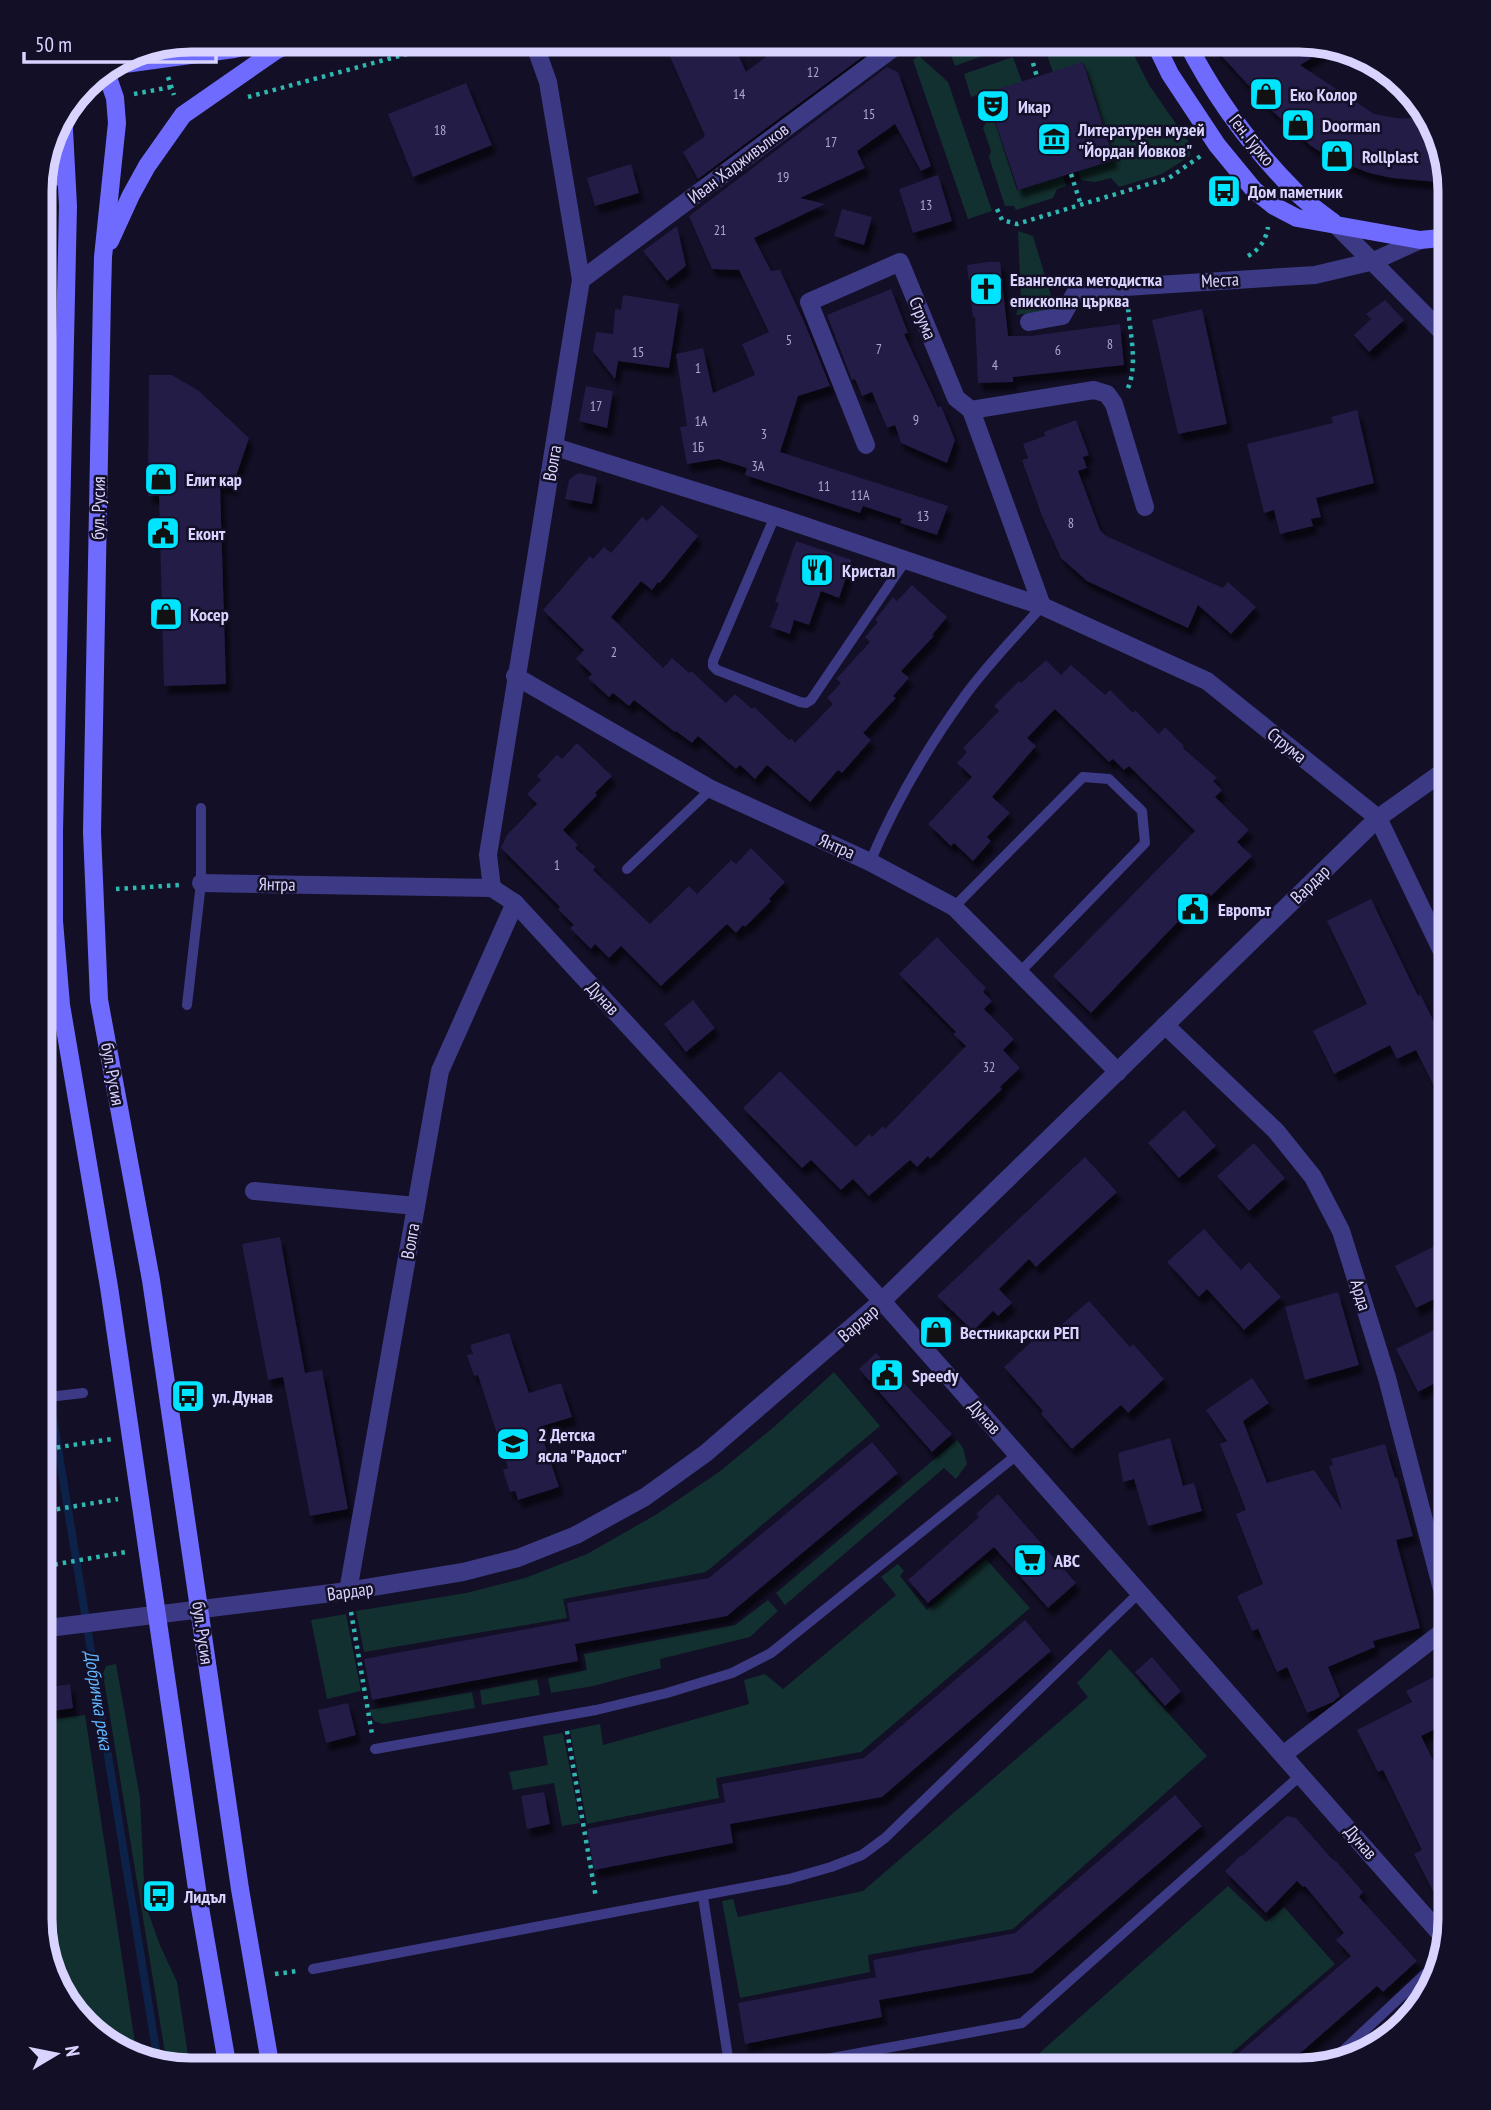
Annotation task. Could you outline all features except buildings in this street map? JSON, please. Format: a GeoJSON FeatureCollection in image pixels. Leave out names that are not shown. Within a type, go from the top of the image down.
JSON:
{"type":"FeatureCollection","features":[{"type":"Feature","properties":{"kind":"main road"},"geometry":{"type":"LineString","coordinates":[[143,62],[212,52]]}},
{"type":"Feature","properties":{"kind":"main road"},"geometry":{"type":"LineString","coordinates":[[103,257],[147,166],[183,115],[273,52]]}},
{"type":"Feature","properties":{"kind":"main road","name":"Ген. Гурко"},"geometry":{"type":"LineString","coordinates":[[1160,53],[1170,74],[1217,145],[1254,190],[1297,219],[1336,225]]}},
{"type":"Feature","properties":{"kind":"main road","name":"Ген. Гурко"},"geometry":{"type":"LineString","coordinates":[[1192,53],[1202,73],[1244,132],[1296,193],[1336,225]]}},
{"type":"Feature","properties":{"kind":"main road","name":"бул. Русия"},"geometry":{"type":"LineString","coordinates":[[109,80],[115,98],[117,123],[103,257],[92,818],[99,1000],[151,1280],[240,1889],[269,2057]]}},
{"type":"Feature","properties":{"kind":"main road","name":"бул. Русия"},"geometry":{"type":"LineString","coordinates":[[64,135],[68,206],[54,817],[54,921],[61,1005],[109,1287],[198,1896],[226,2057]]}},
{"type":"Feature","properties":{"kind":"main road"},"geometry":{"type":"LineString","coordinates":[[55,165],[68,206]]}},
{"type":"Feature","properties":{"kind":"main road"},"geometry":{"type":"LineString","coordinates":[[1336,225],[1420,240],[1438,238]]}},
{"type":"Feature","properties":{"kind":"street","name":"Волга"},"geometry":{"type":"LineString","coordinates":[[492,888],[488,855],[581,280],[548,82],[537,52]]}},
{"type":"Feature","properties":{"kind":"street","name":"Иван Хадживълков"},"geometry":{"type":"LineString","coordinates":[[581,280],[882,53]]}},
{"type":"Feature","properties":{"kind":"street","name":"Ген. Гурко"},"geometry":{"type":"LineString","coordinates":[[1336,225],[1438,327]]}},
{"type":"Feature","properties":{"kind":"street","name":"Места"},"geometry":{"type":"LineString","coordinates":[[1028,322],[1062,316],[1077,290],[1315,275],[1374,261],[1420,240]]}},
{"type":"Feature","properties":{"kind":"street","name":"Струма"},"geometry":{"type":"LineString","coordinates":[[866,445],[809,302],[900,262],[956,398],[971,410],[1041,606]]}},
{"type":"Feature","properties":{"kind":"street"},"geometry":{"type":"LineString","coordinates":[[971,410],[1094,390],[1107,394],[1114,404],[1145,507]]}},
{"type":"Feature","properties":{"kind":"street","name":"Струма"},"geometry":{"type":"LineString","coordinates":[[555,447],[775,516],[1041,606],[1208,681],[1378,818],[1438,943]]}},
{"type":"Feature","properties":{"kind":"street","name":"Янтра"},"geometry":{"type":"LineString","coordinates":[[515,676],[711,789],[870,862],[954,907],[1118,1072]]}},
{"type":"Feature","properties":{"kind":"street","name":"Вардар"},"geometry":{"type":"LineString","coordinates":[[52,1627],[348,1591],[474,1569],[519,1558],[576,1535],[645,1497],[706,1453],[882,1301],[1378,818],[1438,775]]}},
{"type":"Feature","properties":{"kind":"street","name":"Янтра"},"geometry":{"type":"LineString","coordinates":[[201,883],[492,888]]}},
{"type":"Feature","properties":{"kind":"street"},"geometry":{"type":"LineString","coordinates":[[492,888],[515,903]]}},
{"type":"Feature","properties":{"kind":"street","name":"Волга"},"geometry":{"type":"LineString","coordinates":[[348,1591],[440,1072],[515,903]]}},
{"type":"Feature","properties":{"kind":"street","name":"Дунав"},"geometry":{"type":"LineString","coordinates":[[515,903],[882,1301],[1437,1930]]}},
{"type":"Feature","properties":{"kind":"street","name":"Арда"},"geometry":{"type":"LineString","coordinates":[[1165,1025],[1276,1131],[1313,1177],[1341,1231],[1387,1378],[1438,1574]]}},
{"type":"Feature","properties":{"kind":"street"},"geometry":{"type":"LineString","coordinates":[[254,1191],[416,1206]]}},
{"type":"Feature","properties":{"kind":"street"},"geometry":{"type":"LineString","coordinates":[[1284,1754],[1438,1634]]}},
{"type":"Feature","properties":{"kind":"lane"},"geometry":{"type":"LineString","coordinates":[[775,516],[713,666],[717,670],[800,702],[811,700],[906,560]]}},
{"type":"Feature","properties":{"kind":"lane"},"geometry":{"type":"LineString","coordinates":[[870,862],[885,826],[912,777],[965,696],[1041,606]]}},
{"type":"Feature","properties":{"kind":"lane"},"geometry":{"type":"LineString","coordinates":[[954,907],[1083,777],[1109,779],[1142,811],[1145,843],[1020,973]]}},
{"type":"Feature","properties":{"kind":"lane"},"geometry":{"type":"LineString","coordinates":[[627,869],[711,789]]}},
{"type":"Feature","properties":{"kind":"lane"},"geometry":{"type":"LineString","coordinates":[[187,1004],[201,883],[201,808]]}},
{"type":"Feature","properties":{"kind":"lane"},"geometry":{"type":"LineString","coordinates":[[52,1397],[83,1393]]}},
{"type":"Feature","properties":{"kind":"lane"},"geometry":{"type":"LineString","coordinates":[[375,1749],[564,1716],[667,1693],[732,1673],[771,1653],[1018,1454]]}},
{"type":"Feature","properties":{"kind":"lane"},"geometry":{"type":"LineString","coordinates":[[313,1969],[703,1897],[789,1879],[862,1855],[885,1838],[1140,1592]]}},
{"type":"Feature","properties":{"kind":"lane"},"geometry":{"type":"LineString","coordinates":[[853,2058],[1021,2023],[1302,1774]]}},
{"type":"Feature","properties":{"kind":"lane"},"geometry":{"type":"LineString","coordinates":[[703,1897],[728,2057]]}},
{"type":"Feature","properties":{"kind":"lane"},"geometry":{"type":"LineString","coordinates":[[1343,2050],[1428,1971]]}},
{"type":"Feature","properties":{"kind":"path"},"geometry":{"type":"LineString","coordinates":[[248,97],[414,52]]}},
{"type":"Feature","properties":{"kind":"path"},"geometry":{"type":"LineString","coordinates":[[162,59],[183,115]]}},
{"type":"Feature","properties":{"kind":"path"},"geometry":{"type":"LineString","coordinates":[[1032,63],[1037,77]]}},
{"type":"Feature","properties":{"kind":"path"},"geometry":{"type":"LineString","coordinates":[[115,98],[171,87]]}},
{"type":"Feature","properties":{"kind":"path"},"geometry":{"type":"LineString","coordinates":[[997,209],[1002,220],[1017,225],[1169,178],[1217,145]]}},
{"type":"Feature","properties":{"kind":"path"},"geometry":{"type":"LineString","coordinates":[[1071,174],[1081,205]]}},
{"type":"Feature","properties":{"kind":"path"},"geometry":{"type":"LineString","coordinates":[[1242,256],[1250,256],[1267,235],[1270,202]]}},
{"type":"Feature","properties":{"kind":"path"},"geometry":{"type":"LineString","coordinates":[[1107,394],[1126,391],[1131,380],[1133,365],[1127,285]]}},
{"type":"Feature","properties":{"kind":"path"},"geometry":{"type":"LineString","coordinates":[[94,890],[201,883]]}},
{"type":"Feature","properties":{"kind":"path"},"geometry":{"type":"LineString","coordinates":[[52,1448],[131,1436]]}},
{"type":"Feature","properties":{"kind":"path"},"geometry":{"type":"LineString","coordinates":[[52,1510],[140,1495]]}},
{"type":"Feature","properties":{"kind":"path"},"geometry":{"type":"LineString","coordinates":[[52,1565],[148,1549]]}},
{"type":"Feature","properties":{"kind":"path"},"geometry":{"type":"LineString","coordinates":[[348,1591],[375,1749]]}},
{"type":"Feature","properties":{"kind":"path"},"geometry":{"type":"LineString","coordinates":[[564,1716],[599,1916]]}},
{"type":"Feature","properties":{"kind":"path"},"geometry":{"type":"LineString","coordinates":[[255,1977],[313,1969]]}},
{"type":"Feature","properties":{"kind":"green space"},"geometry":{"type":"Polygon","coordinates":[[[950,53],[991,53],[955,66],[950,53]]]}},
{"type":"Feature","properties":{"kind":"green space"},"geometry":{"type":"Polygon","coordinates":[[[1046,53],[1133,53],[1149,85],[1190,144],[1190,156],[1162,174],[1119,187],[1111,178],[1095,182],[1081,180],[1078,171],[1114,159],[1084,63],[1053,72],[1046,53]]]}},
{"type":"Feature","properties":{"kind":"green space"},"geometry":{"type":"Polygon","coordinates":[[[919,56],[948,82],[992,211],[968,219],[913,60],[919,56]]]}},
{"type":"Feature","properties":{"kind":"green space"},"geometry":{"type":"Polygon","coordinates":[[[1013,57],[1022,82],[987,93],[987,96],[971,97],[964,74],[1013,57]]]}},
{"type":"Feature","properties":{"kind":"green space"},"geometry":{"type":"Polygon","coordinates":[[[994,119],[1017,190],[1063,176],[1066,186],[1057,189],[1053,198],[1016,210],[1014,206],[1005,206],[983,128],[987,121],[994,119]]]}},
{"type":"Feature","properties":{"kind":"green space"},"geometry":{"type":"Polygon","coordinates":[[[1018,231],[1033,236],[1055,309],[1016,315],[1021,300],[1018,231]]]}},
{"type":"Feature","properties":{"kind":"green space"},"geometry":{"type":"Polygon","coordinates":[[[834,1372],[880,1426],[706,1572],[563,1599],[567,1618],[364,1652],[356,1611],[466,1593],[525,1578],[587,1554],[657,1514],[719,1472],[834,1372]]]}},
{"type":"Feature","properties":{"kind":"green space"},"geometry":{"type":"Polygon","coordinates":[[[957,1440],[963,1448],[967,1464],[956,1479],[944,1468],[785,1605],[776,1593],[957,1440]]]}},
{"type":"Feature","properties":{"kind":"green space"},"geometry":{"type":"Polygon","coordinates":[[[986,1559],[1030,1608],[861,1752],[716,1778],[719,1798],[587,1824],[570,1730],[600,1724],[603,1745],[749,1704],[744,1680],[765,1674],[783,1689],[896,1595],[881,1577],[898,1564],[904,1571],[900,1576],[927,1610],[986,1559]]]}},
{"type":"Feature","properties":{"kind":"green space"},"geometry":{"type":"Polygon","coordinates":[[[768,1600],[778,1611],[750,1637],[660,1659],[661,1668],[593,1686],[551,1693],[548,1678],[587,1670],[584,1654],[735,1625],[768,1600]]]}},
{"type":"Feature","properties":{"kind":"green space"},"geometry":{"type":"Polygon","coordinates":[[[346,1614],[361,1691],[327,1699],[311,1620],[346,1614]]]}},
{"type":"Feature","properties":{"kind":"green space"},"geometry":{"type":"Polygon","coordinates":[[[1110,1649],[1207,1756],[1013,1929],[868,1955],[870,1972],[740,1998],[722,1901],[733,1899],[738,1917],[863,1891],[1088,1697],[1077,1683],[1110,1649]]]}},
{"type":"Feature","properties":{"kind":"green space"},"geometry":{"type":"Polygon","coordinates":[[[116,1664],[140,1798],[145,1903],[177,1982],[188,2057],[165,2055],[103,1674],[106,1666],[116,1664]]]}},
{"type":"Feature","properties":{"kind":"green space"},"geometry":{"type":"Polygon","coordinates":[[[537,1679],[540,1695],[482,1705],[480,1690],[537,1679]]]}},
{"type":"Feature","properties":{"kind":"green space"},"geometry":{"type":"Polygon","coordinates":[[[472,1692],[475,1708],[383,1724],[374,1721],[369,1710],[472,1692]]]}},
{"type":"Feature","properties":{"kind":"green space"},"geometry":{"type":"Polygon","coordinates":[[[85,1715],[135,2045],[114,2034],[93,2017],[71,1988],[57,1955],[52,1919],[52,1719],[85,1715]]]}},
{"type":"Feature","properties":{"kind":"green space"},"geometry":{"type":"Polygon","coordinates":[[[563,1733],[580,1823],[562,1826],[554,1783],[513,1790],[509,1772],[548,1765],[543,1736],[563,1733]]]}},
{"type":"Feature","properties":{"kind":"green space"},"geometry":{"type":"Polygon","coordinates":[[[1228,1886],[1266,1922],[1284,1907],[1335,1964],[1226,2058],[1035,2057],[1228,1886]]]}},
{"type":"Feature","properties":{"kind":"waterway","name":"Добричка река"},"geometry":{"type":"LineString","coordinates":[[52,1413],[156,2053]]}},
{"type":"Feature","properties":{"kind":"place","name":"Eко Колор"},"geometry":{"type":"Point","coordinates":[1266,94]}},
{"type":"Feature","properties":{"kind":"place","name":"Икар"},"geometry":{"type":"Point","coordinates":[993,106]}},
{"type":"Feature","properties":{"kind":"place","name":"Doorman"},"geometry":{"type":"Point","coordinates":[1298,125]}},
{"type":"Feature","properties":{"kind":"place","name":"Литературен музей \"Йордан Йовков\""},"geometry":{"type":"Point","coordinates":[1054,139]}},
{"type":"Feature","properties":{"kind":"place","name":"Rollplast"},"geometry":{"type":"Point","coordinates":[1337,156]}},
{"type":"Feature","properties":{"kind":"place","name":"Дом паметник"},"geometry":{"type":"Point","coordinates":[1224,191]}},
{"type":"Feature","properties":{"kind":"place","name":"Евангелска методистка епископна църква"},"geometry":{"type":"Point","coordinates":[986,289]}},
{"type":"Feature","properties":{"kind":"place","name":"Елит кар"},"geometry":{"type":"Point","coordinates":[161,479]}},
{"type":"Feature","properties":{"kind":"place","name":"Еконт"},"geometry":{"type":"Point","coordinates":[163,533]}},
{"type":"Feature","properties":{"kind":"place","name":"Кристал"},"geometry":{"type":"Point","coordinates":[817,570]}},
{"type":"Feature","properties":{"kind":"place","name":"Косер"},"geometry":{"type":"Point","coordinates":[166,614]}},
{"type":"Feature","properties":{"kind":"place","name":"Европът"},"geometry":{"type":"Point","coordinates":[1193,909]}},
{"type":"Feature","properties":{"kind":"place","name":"Вестникарски РЕП"},"geometry":{"type":"Point","coordinates":[936,1332]}},
{"type":"Feature","properties":{"kind":"place","name":"Speedy"},"geometry":{"type":"Point","coordinates":[887,1375]}},
{"type":"Feature","properties":{"kind":"place","name":"ул. Дунав"},"geometry":{"type":"Point","coordinates":[188,1396]}},
{"type":"Feature","properties":{"kind":"place","name":"2 Детска ясла \"Радост\""},"geometry":{"type":"Point","coordinates":[513,1444]}},
{"type":"Feature","properties":{"kind":"place","name":"ABC"},"geometry":{"type":"Point","coordinates":[1030,1560]}},
{"type":"Feature","properties":{"kind":"place","name":"Лидъл"},"geometry":{"type":"Point","coordinates":[159,1896]}}]}
